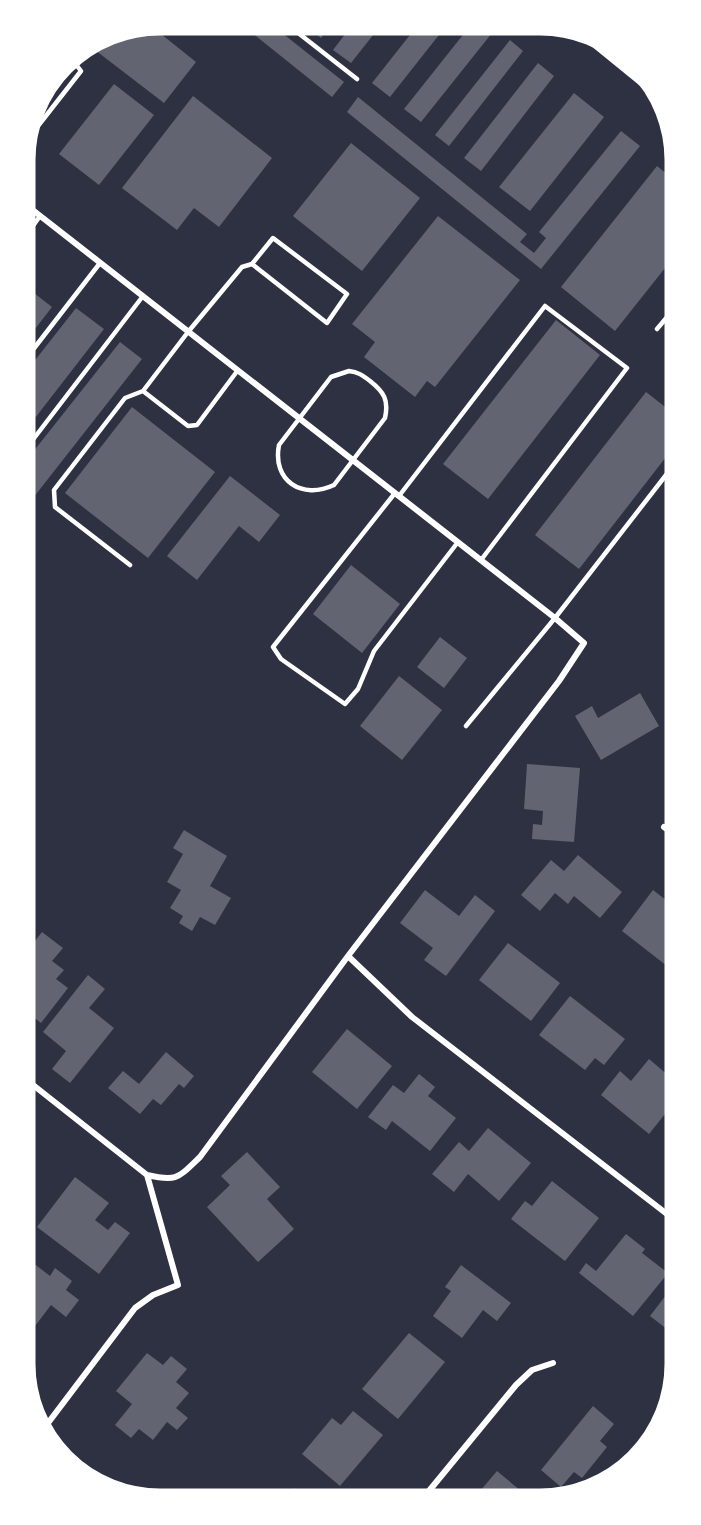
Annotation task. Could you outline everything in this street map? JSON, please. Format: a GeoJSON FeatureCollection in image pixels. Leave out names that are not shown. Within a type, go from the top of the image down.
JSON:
{"type":"FeatureCollection","features":[{"type":"Feature","properties":{"kind":"street"},"geometry":{"type":"LineString","coordinates":[[603,52],[633,76]]}},
{"type":"Feature","properties":{"kind":"street"},"geometry":{"type":"LineString","coordinates":[[34,1086],[147,1174],[167,1180],[182,1174],[200,1157],[348,956],[559,681],[584,643],[482,560],[35,212]]}},
{"type":"Feature","properties":{"kind":"street"},"geometry":{"type":"LineString","coordinates":[[348,956],[412,1017],[666,1213]]}},
{"type":"Feature","properties":{"kind":"street"},"geometry":{"type":"LineString","coordinates":[[49,1422],[135,1308],[153,1295],[178,1285],[147,1174]]}},
{"type":"Feature","properties":{"kind":"street"},"geometry":{"type":"LineString","coordinates":[[430,1490],[516,1385],[532,1370],[553,1363]]}},
{"type":"Feature","properties":{"kind":"lane"},"geometry":{"type":"LineString","coordinates":[[301,35],[357,79]]}},
{"type":"Feature","properties":{"kind":"lane"},"geometry":{"type":"LineString","coordinates":[[41,122],[81,71],[78,66]]}},
{"type":"Feature","properties":{"kind":"lane"},"geometry":{"type":"LineString","coordinates":[[35,223],[40,216]]}},
{"type":"Feature","properties":{"kind":"lane"},"geometry":{"type":"LineString","coordinates":[[130,565],[55,507],[54,490],[124,398],[143,391],[242,267],[252,264],[273,238],[348,294],[327,323],[252,264]]}},
{"type":"Feature","properties":{"kind":"lane"},"geometry":{"type":"LineString","coordinates":[[35,347],[100,263]]}},
{"type":"Feature","properties":{"kind":"lane"},"geometry":{"type":"LineString","coordinates":[[35,437],[143,296]]}},
{"type":"Feature","properties":{"kind":"lane"},"geometry":{"type":"LineString","coordinates":[[458,542],[374,651],[358,689],[345,704],[281,659],[273,647],[545,306],[627,368],[482,560]]}},
{"type":"Feature","properties":{"kind":"lane"},"geometry":{"type":"LineString","coordinates":[[657,329],[666,318]]}},
{"type":"Feature","properties":{"kind":"lane"},"geometry":{"type":"LineString","coordinates":[[143,391],[188,426],[196,425],[238,370]]}},
{"type":"Feature","properties":{"kind":"lane"},"geometry":{"type":"LineString","coordinates":[[349,371],[358,372],[382,391],[387,408],[385,418],[334,485],[312,492],[300,489],[284,476],[277,455],[279,445],[299,418],[331,377],[349,371]]}},
{"type":"Feature","properties":{"kind":"lane"},"geometry":{"type":"LineString","coordinates":[[466,726],[555,618],[666,476]]}},
{"type":"Feature","properties":{"kind":"building"},"geometry":{"type":"Polygon","coordinates":[[[374,34],[351,63],[333,50],[345,35],[374,34]]]}},
{"type":"Feature","properties":{"kind":"building"},"geometry":{"type":"Polygon","coordinates":[[[410,34],[439,34],[390,97],[372,83],[410,34]]]}},
{"type":"Feature","properties":{"kind":"building"},"geometry":{"type":"Polygon","coordinates":[[[463,34],[491,34],[421,122],[404,109],[463,34]]]}},
{"type":"Feature","properties":{"kind":"building"},"geometry":{"type":"Polygon","coordinates":[[[162,35],[196,62],[164,103],[97,52],[120,41],[162,35]]]}},
{"type":"Feature","properties":{"kind":"building"},"geometry":{"type":"Polygon","coordinates":[[[254,35],[284,35],[344,82],[332,97],[254,35]]]}},
{"type":"Feature","properties":{"kind":"building"},"geometry":{"type":"Polygon","coordinates":[[[510,40],[523,51],[449,146],[435,135],[510,40]]]}},
{"type":"Feature","properties":{"kind":"building"},"geometry":{"type":"Polygon","coordinates":[[[538,63],[554,76],[481,171],[464,158],[538,63]]]}},
{"type":"Feature","properties":{"kind":"building"},"geometry":{"type":"Polygon","coordinates":[[[114,84],[154,115],[99,185],[59,154],[114,84]]]}},
{"type":"Feature","properties":{"kind":"building"},"geometry":{"type":"Polygon","coordinates":[[[574,93],[604,117],[530,211],[499,187],[574,93]]]}},
{"type":"Feature","properties":{"kind":"building"},"geometry":{"type":"Polygon","coordinates":[[[193,96],[272,158],[219,227],[194,208],[177,230],[122,188],[193,96]]]}},
{"type":"Feature","properties":{"kind":"building"},"geometry":{"type":"Polygon","coordinates":[[[358,97],[527,234],[520,242],[534,253],[546,238],[539,232],[621,131],[640,146],[541,269],[347,112],[358,97]]]}},
{"type":"Feature","properties":{"kind":"building"},"geometry":{"type":"Polygon","coordinates":[[[351,143],[420,198],[362,271],[293,216],[351,143]]]}},
{"type":"Feature","properties":{"kind":"building"},"geometry":{"type":"Polygon","coordinates":[[[657,166],[666,173],[666,267],[615,331],[561,287],[657,166]]]}},
{"type":"Feature","properties":{"kind":"building"},"geometry":{"type":"Polygon","coordinates":[[[438,216],[520,280],[435,387],[427,381],[415,397],[364,357],[375,342],[352,324],[438,216]]]}},
{"type":"Feature","properties":{"kind":"building"},"geometry":{"type":"Polygon","coordinates":[[[35,294],[52,307],[35,329],[35,294]]]}},
{"type":"Feature","properties":{"kind":"building"},"geometry":{"type":"Polygon","coordinates":[[[76,308],[104,329],[35,418],[35,360],[76,308]]]}},
{"type":"Feature","properties":{"kind":"building"},"geometry":{"type":"Polygon","coordinates":[[[556,320],[600,355],[488,499],[443,464],[556,320]]]}},
{"type":"Feature","properties":{"kind":"building"},"geometry":{"type":"Polygon","coordinates":[[[120,342],[142,359],[35,496],[35,450],[120,342]]]}},
{"type":"Feature","properties":{"kind":"building"},"geometry":{"type":"Polygon","coordinates":[[[646,392],[666,408],[666,457],[579,569],[535,535],[646,392]]]}},
{"type":"Feature","properties":{"kind":"building"},"geometry":{"type":"Polygon","coordinates":[[[132,407],[215,472],[148,558],[65,493],[132,407]]]}},
{"type":"Feature","properties":{"kind":"building"},"geometry":{"type":"Polygon","coordinates":[[[230,476],[280,515],[259,542],[239,526],[197,580],[167,556],[230,476]]]}},
{"type":"Feature","properties":{"kind":"building"},"geometry":{"type":"Polygon","coordinates":[[[351,565],[400,604],[362,653],[313,614],[351,565]]]}},
{"type":"Feature","properties":{"kind":"building"},"geometry":{"type":"Polygon","coordinates":[[[440,637],[467,658],[444,688],[417,667],[440,637]]]}},
{"type":"Feature","properties":{"kind":"building"},"geometry":{"type":"Polygon","coordinates":[[[399,676],[442,710],[402,760],[360,726],[399,676]]]}},
{"type":"Feature","properties":{"kind":"building"},"geometry":{"type":"Polygon","coordinates":[[[640,693],[659,726],[601,760],[575,716],[592,706],[598,718],[640,693]]]}},
{"type":"Feature","properties":{"kind":"building"},"geometry":{"type":"Polygon","coordinates":[[[527,764],[580,768],[574,842],[532,839],[533,824],[542,825],[543,811],[524,809],[527,764]]]}},
{"type":"Feature","properties":{"kind":"building"},"geometry":{"type":"Polygon","coordinates":[[[184,830],[227,856],[210,886],[231,898],[215,925],[200,917],[192,931],[179,923],[183,916],[170,908],[181,890],[167,882],[183,854],[173,848],[184,830]]]}},
{"type":"Feature","properties":{"kind":"building"},"geometry":{"type":"Polygon","coordinates":[[[578,855],[622,892],[600,918],[574,896],[568,904],[555,893],[540,911],[521,895],[551,860],[564,871],[578,855]]]}},
{"type":"Feature","properties":{"kind":"building"},"geometry":{"type":"Polygon","coordinates":[[[425,890],[459,916],[475,895],[495,911],[446,976],[424,960],[433,948],[400,923],[425,890]]]}},
{"type":"Feature","properties":{"kind":"building"},"geometry":{"type":"Polygon","coordinates":[[[653,890],[666,900],[666,965],[622,931],[653,890]]]}},
{"type":"Feature","properties":{"kind":"building"},"geometry":{"type":"Polygon","coordinates":[[[42,932],[63,948],[52,961],[64,970],[56,979],[68,988],[41,1023],[34,1018],[34,942],[42,932]]]}},
{"type":"Feature","properties":{"kind":"building"},"geometry":{"type":"Polygon","coordinates":[[[508,943],[560,983],[531,1021],[479,980],[508,943]]]}},
{"type":"Feature","properties":{"kind":"building"},"geometry":{"type":"Polygon","coordinates":[[[88,975],[105,989],[89,1008],[114,1028],[70,1083],[52,1069],[66,1051],[43,1032],[88,975]]]}},
{"type":"Feature","properties":{"kind":"building"},"geometry":{"type":"Polygon","coordinates":[[[570,996],[625,1039],[604,1065],[595,1058],[585,1070],[539,1035],[570,996]]]}},
{"type":"Feature","properties":{"kind":"building"},"geometry":{"type":"Polygon","coordinates":[[[347,1029],[392,1066],[357,1109],[312,1072],[347,1029]]]}},
{"type":"Feature","properties":{"kind":"building"},"geometry":{"type":"Polygon","coordinates":[[[166,1052],[194,1076],[184,1088],[179,1084],[161,1105],[153,1099],[140,1114],[108,1088],[123,1071],[139,1084],[166,1052]]]}},
{"type":"Feature","properties":{"kind":"building"},"geometry":{"type":"Polygon","coordinates":[[[649,1059],[666,1073],[666,1115],[649,1134],[601,1095],[620,1071],[631,1081],[649,1059]]]}},
{"type":"Feature","properties":{"kind":"building"},"geometry":{"type":"Polygon","coordinates":[[[419,1074],[435,1087],[428,1096],[456,1118],[430,1151],[392,1121],[386,1130],[368,1117],[393,1085],[404,1093],[419,1074]]]}},
{"type":"Feature","properties":{"kind":"building"},"geometry":{"type":"Polygon","coordinates":[[[488,1128],[531,1163],[499,1201],[468,1174],[454,1192],[432,1174],[459,1142],[469,1151],[488,1128]]]}},
{"type":"Feature","properties":{"kind":"building"},"geometry":{"type":"Polygon","coordinates":[[[247,1152],[280,1187],[267,1199],[294,1229],[258,1262],[207,1207],[230,1185],[221,1176],[247,1152]]]}},
{"type":"Feature","properties":{"kind":"building"},"geometry":{"type":"Polygon","coordinates":[[[75,1177],[109,1203],[95,1220],[108,1230],[115,1222],[130,1233],[99,1274],[37,1227],[75,1177]]]}},
{"type":"Feature","properties":{"kind":"building"},"geometry":{"type":"Polygon","coordinates":[[[552,1181],[599,1218],[565,1261],[511,1219],[525,1201],[532,1206],[552,1181]]]}},
{"type":"Feature","properties":{"kind":"building"},"geometry":{"type":"Polygon","coordinates":[[[626,1234],[645,1249],[642,1253],[666,1271],[666,1275],[633,1316],[579,1273],[586,1263],[596,1271],[626,1234]]]}},
{"type":"Feature","properties":{"kind":"building"},"geometry":{"type":"Polygon","coordinates":[[[34,1264],[50,1276],[55,1268],[72,1281],[66,1290],[79,1300],[66,1317],[51,1305],[34,1327],[34,1264]]]}},
{"type":"Feature","properties":{"kind":"building"},"geometry":{"type":"Polygon","coordinates":[[[461,1265],[511,1303],[497,1321],[483,1310],[462,1338],[433,1316],[451,1291],[445,1287],[461,1265]]]}},
{"type":"Feature","properties":{"kind":"building"},"geometry":{"type":"Polygon","coordinates":[[[666,1295],[666,1328],[650,1316],[666,1295]]]}},
{"type":"Feature","properties":{"kind":"building"},"geometry":{"type":"Polygon","coordinates":[[[409,1333],[445,1362],[398,1419],[362,1389],[409,1333]]]}},
{"type":"Feature","properties":{"kind":"building"},"geometry":{"type":"Polygon","coordinates":[[[147,1353],[163,1365],[171,1356],[187,1369],[176,1382],[189,1393],[176,1408],[188,1418],[177,1430],[167,1422],[153,1440],[139,1429],[131,1438],[115,1425],[132,1404],[116,1391],[147,1353]]]}},
{"type":"Feature","properties":{"kind":"building"},"geometry":{"type":"Polygon","coordinates":[[[593,1406],[614,1424],[600,1441],[607,1447],[582,1478],[574,1472],[561,1487],[541,1470],[593,1406]]]}},
{"type":"Feature","properties":{"kind":"building"},"geometry":{"type":"Polygon","coordinates":[[[353,1411],[383,1435],[340,1486],[302,1454],[332,1418],[341,1425],[353,1411]]]}},
{"type":"Feature","properties":{"kind":"building"},"geometry":{"type":"Polygon","coordinates":[[[497,1471],[520,1490],[481,1490],[497,1471]]]}}]}
